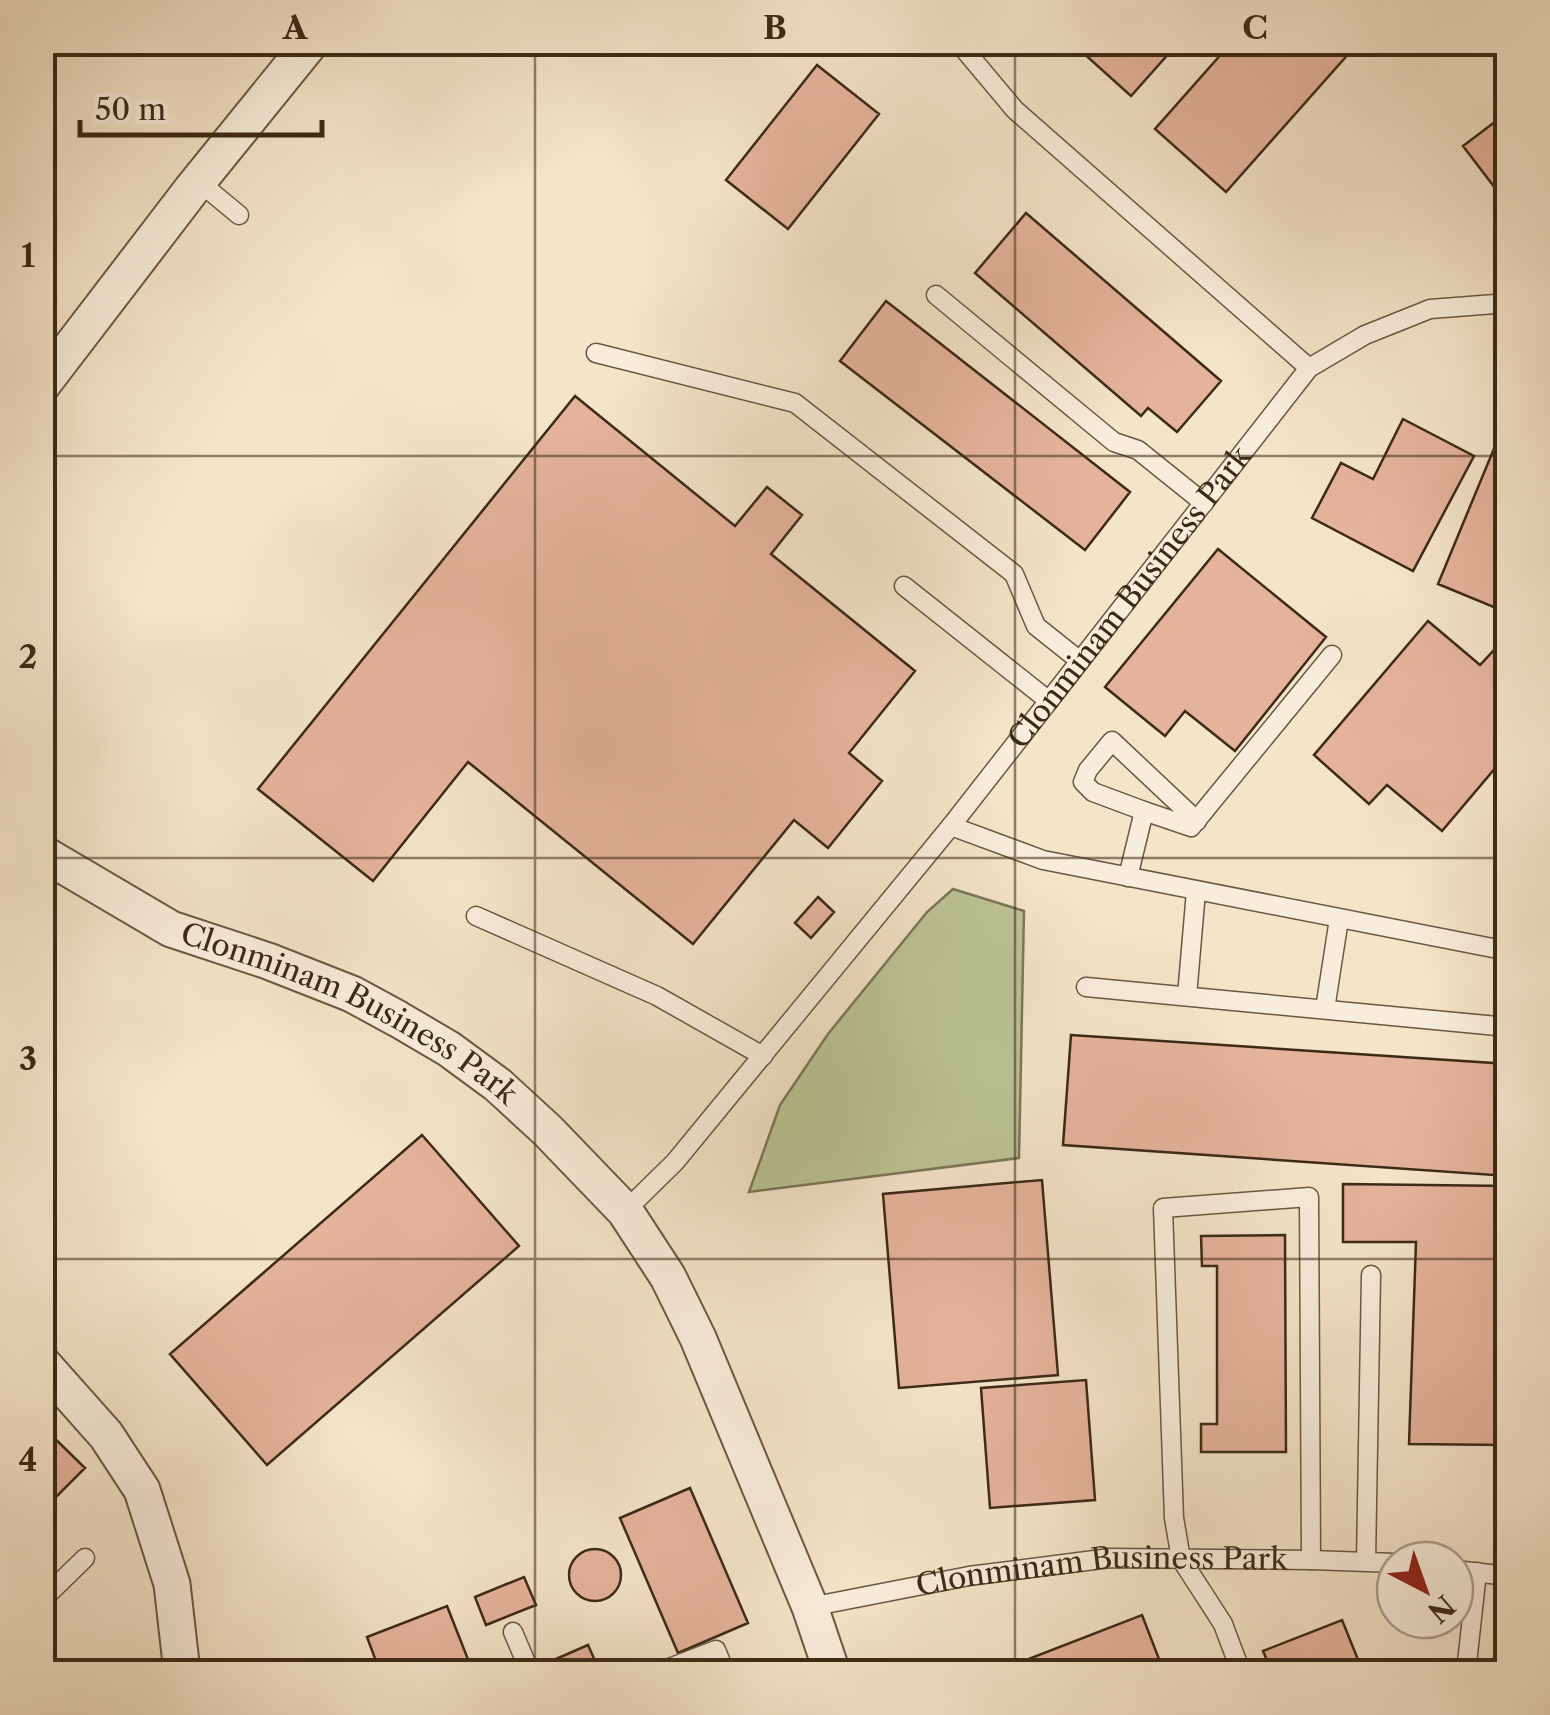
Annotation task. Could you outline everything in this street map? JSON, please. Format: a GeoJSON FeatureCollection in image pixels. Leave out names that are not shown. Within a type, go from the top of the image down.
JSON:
{"type":"FeatureCollection","features":[{"type":"Feature","properties":{"kind":"street"},"geometry":{"type":"LineString","coordinates":[[42,384],[311,42]]}},
{"type":"Feature","properties":{"kind":"street","name":"Clonminam Business Park"},"geometry":{"type":"LineString","coordinates":[[42,853],[171,929],[352,994],[450,1049],[498,1084],[548,1131],[625,1212],[668,1278],[698,1338],[810,1607],[832,1672]]}},
{"type":"Feature","properties":{"kind":"street"},"geometry":{"type":"LineString","coordinates":[[42,1363],[106,1436],[142,1490],[172,1584],[182,1672]]}},
{"type":"Feature","properties":{"kind":"lane"},"geometry":{"type":"LineString","coordinates":[[958,42],[1014,110],[1309,368]]}},
{"type":"Feature","properties":{"kind":"lane"},"geometry":{"type":"LineString","coordinates":[[198,181],[239,215]]}},
{"type":"Feature","properties":{"kind":"lane"},"geometry":{"type":"LineString","coordinates":[[936,295],[1114,442],[1138,450],[1204,503]]}},
{"type":"Feature","properties":{"kind":"lane","name":"Clonminam Business Park"},"geometry":{"type":"LineString","coordinates":[[625,1212],[675,1162],[951,826],[1309,368],[1365,335],[1430,308],[1508,303]]}},
{"type":"Feature","properties":{"kind":"lane"},"geometry":{"type":"LineString","coordinates":[[596,353],[795,403],[1014,574],[1036,626],[1080,661]]}},
{"type":"Feature","properties":{"kind":"lane"},"geometry":{"type":"LineString","coordinates":[[904,586],[1049,702]]}},
{"type":"Feature","properties":{"kind":"lane"},"geometry":{"type":"LineString","coordinates":[[1197,820],[1112,741],[1083,782],[1093,792],[1191,827],[1197,820],[1332,655]]}},
{"type":"Feature","properties":{"kind":"lane"},"geometry":{"type":"LineString","coordinates":[[1128,878],[1144,811]]}},
{"type":"Feature","properties":{"kind":"lane"},"geometry":{"type":"LineString","coordinates":[[951,826],[1043,860],[1508,951]]}},
{"type":"Feature","properties":{"kind":"lane"},"geometry":{"type":"LineString","coordinates":[[1187,996],[1196,891]]}},
{"type":"Feature","properties":{"kind":"lane"},"geometry":{"type":"LineString","coordinates":[[476,916],[657,996],[762,1056]]}},
{"type":"Feature","properties":{"kind":"lane"},"geometry":{"type":"LineString","coordinates":[[1325,1009],[1339,920]]}},
{"type":"Feature","properties":{"kind":"lane"},"geometry":{"type":"LineString","coordinates":[[1086,987],[1508,1027]]}},
{"type":"Feature","properties":{"kind":"lane"},"geometry":{"type":"LineString","coordinates":[[1241,1672],[1223,1624],[1181,1559],[1174,1518],[1163,1208],[1309,1197],[1311,1560]]}},
{"type":"Feature","properties":{"kind":"lane"},"geometry":{"type":"LineString","coordinates":[[1366,1562],[1372,1275]]}},
{"type":"Feature","properties":{"kind":"lane"},"geometry":{"type":"LineString","coordinates":[[42,1600],[85,1558]]}},
{"type":"Feature","properties":{"kind":"lane","name":"Clonminam Business Park"},"geometry":{"type":"LineString","coordinates":[[810,1607],[969,1576],[1110,1558],[1375,1562]]}},
{"type":"Feature","properties":{"kind":"lane"},"geometry":{"type":"LineString","coordinates":[[1466,1672],[1477,1572],[1508,1576]]}},
{"type":"Feature","properties":{"kind":"lane"},"geometry":{"type":"LineString","coordinates":[[514,1632],[530,1672]]}},
{"type":"Feature","properties":{"kind":"lane"},"geometry":{"type":"LineString","coordinates":[[660,1672],[716,1650],[726,1672]]}},
{"type":"Feature","properties":{"kind":"green space"},"geometry":{"type":"Polygon","coordinates":[[[953,889],[1024,911],[1019,1158],[749,1192],[780,1105],[828,1034],[927,912],[953,889]]]}},
{"type":"Feature","properties":{"kind":"building"},"geometry":{"type":"Polygon","coordinates":[[[1071,42],[1179,42],[1131,96],[1071,42]]]}},
{"type":"Feature","properties":{"kind":"building"},"geometry":{"type":"Polygon","coordinates":[[[1232,42],[1359,42],[1226,192],[1155,129],[1232,42]]]}},
{"type":"Feature","properties":{"kind":"building"},"geometry":{"type":"Polygon","coordinates":[[[817,65],[879,114],[788,229],[726,180],[817,65]]]}},
{"type":"Feature","properties":{"kind":"building"},"geometry":{"type":"Polygon","coordinates":[[[1508,112],[1508,205],[1463,146],[1508,112]]]}},
{"type":"Feature","properties":{"kind":"building"},"geometry":{"type":"Polygon","coordinates":[[[1026,213],[1221,381],[1177,432],[1148,408],[1141,416],[975,273],[1026,213]]]}},
{"type":"Feature","properties":{"kind":"building"},"geometry":{"type":"Polygon","coordinates":[[[886,301],[1130,492],[1085,550],[840,361],[886,301]]]}},
{"type":"Feature","properties":{"kind":"building"},"geometry":{"type":"Polygon","coordinates":[[[575,396],[735,526],[767,487],[802,515],[771,554],[915,671],[849,753],[882,781],[828,848],[794,820],[693,944],[468,762],[373,881],[258,789],[575,396]]]}},
{"type":"Feature","properties":{"kind":"building"},"geometry":{"type":"Polygon","coordinates":[[[1403,419],[1474,456],[1413,571],[1312,518],[1341,463],[1373,479],[1403,419]]]}},
{"type":"Feature","properties":{"kind":"building"},"geometry":{"type":"Polygon","coordinates":[[[1505,422],[1508,423],[1508,613],[1438,584],[1505,422]]]}},
{"type":"Feature","properties":{"kind":"building"},"geometry":{"type":"Polygon","coordinates":[[[1218,549],[1326,637],[1235,751],[1185,711],[1165,736],[1105,687],[1218,549]]]}},
{"type":"Feature","properties":{"kind":"building"},"geometry":{"type":"Polygon","coordinates":[[[1428,621],[1480,665],[1495,649],[1508,659],[1508,753],[1442,831],[1387,785],[1369,804],[1314,755],[1428,621]]]}},
{"type":"Feature","properties":{"kind":"building"},"geometry":{"type":"Polygon","coordinates":[[[818,897],[834,912],[811,938],[795,923],[818,897]]]}},
{"type":"Feature","properties":{"kind":"building"},"geometry":{"type":"Polygon","coordinates":[[[1071,1035],[1508,1064],[1508,1176],[1063,1145],[1071,1035]]]}},
{"type":"Feature","properties":{"kind":"building"},"geometry":{"type":"Polygon","coordinates":[[[422,1135],[519,1246],[267,1465],[170,1354],[422,1135]]]}},
{"type":"Feature","properties":{"kind":"building"},"geometry":{"type":"Polygon","coordinates":[[[1042,1180],[1058,1375],[899,1388],[883,1194],[1042,1180]]]}},
{"type":"Feature","properties":{"kind":"building"},"geometry":{"type":"Polygon","coordinates":[[[1343,1184],[1508,1186],[1505,1445],[1409,1444],[1416,1242],[1343,1242],[1343,1184]]]}},
{"type":"Feature","properties":{"kind":"building"},"geometry":{"type":"Polygon","coordinates":[[[1285,1235],[1286,1452],[1201,1452],[1201,1424],[1217,1424],[1217,1266],[1202,1266],[1201,1236],[1285,1235]]]}},
{"type":"Feature","properties":{"kind":"building"},"geometry":{"type":"Polygon","coordinates":[[[1086,1380],[1095,1500],[990,1508],[981,1388],[1086,1380]]]}},
{"type":"Feature","properties":{"kind":"building"},"geometry":{"type":"Polygon","coordinates":[[[42,1426],[85,1468],[42,1511],[42,1426]]]}},
{"type":"Feature","properties":{"kind":"building"},"geometry":{"type":"Polygon","coordinates":[[[690,1488],[748,1623],[678,1653],[620,1518],[690,1488]]]}},
{"type":"Feature","properties":{"kind":"building"},"geometry":{"type":"Polygon","coordinates":[[[595,1549],[614,1556],[621,1575],[614,1594],[595,1601],[576,1594],[569,1575],[576,1556],[595,1549]]]}},
{"type":"Feature","properties":{"kind":"building"},"geometry":{"type":"Polygon","coordinates":[[[524,1577],[536,1605],[486,1625],[475,1597],[524,1577]]]}},
{"type":"Feature","properties":{"kind":"building"},"geometry":{"type":"Polygon","coordinates":[[[447,1606],[473,1672],[380,1672],[367,1637],[447,1606]]]}},
{"type":"Feature","properties":{"kind":"building"},"geometry":{"type":"Polygon","coordinates":[[[1142,1615],[1164,1672],[995,1672],[1142,1615]]]}},
{"type":"Feature","properties":{"kind":"building"},"geometry":{"type":"Polygon","coordinates":[[[1342,1620],[1363,1672],[1272,1672],[1263,1651],[1342,1620]]]}},
{"type":"Feature","properties":{"kind":"building"},"geometry":{"type":"Polygon","coordinates":[[[588,1645],[600,1672],[562,1672],[556,1659],[588,1645]]]}}]}
